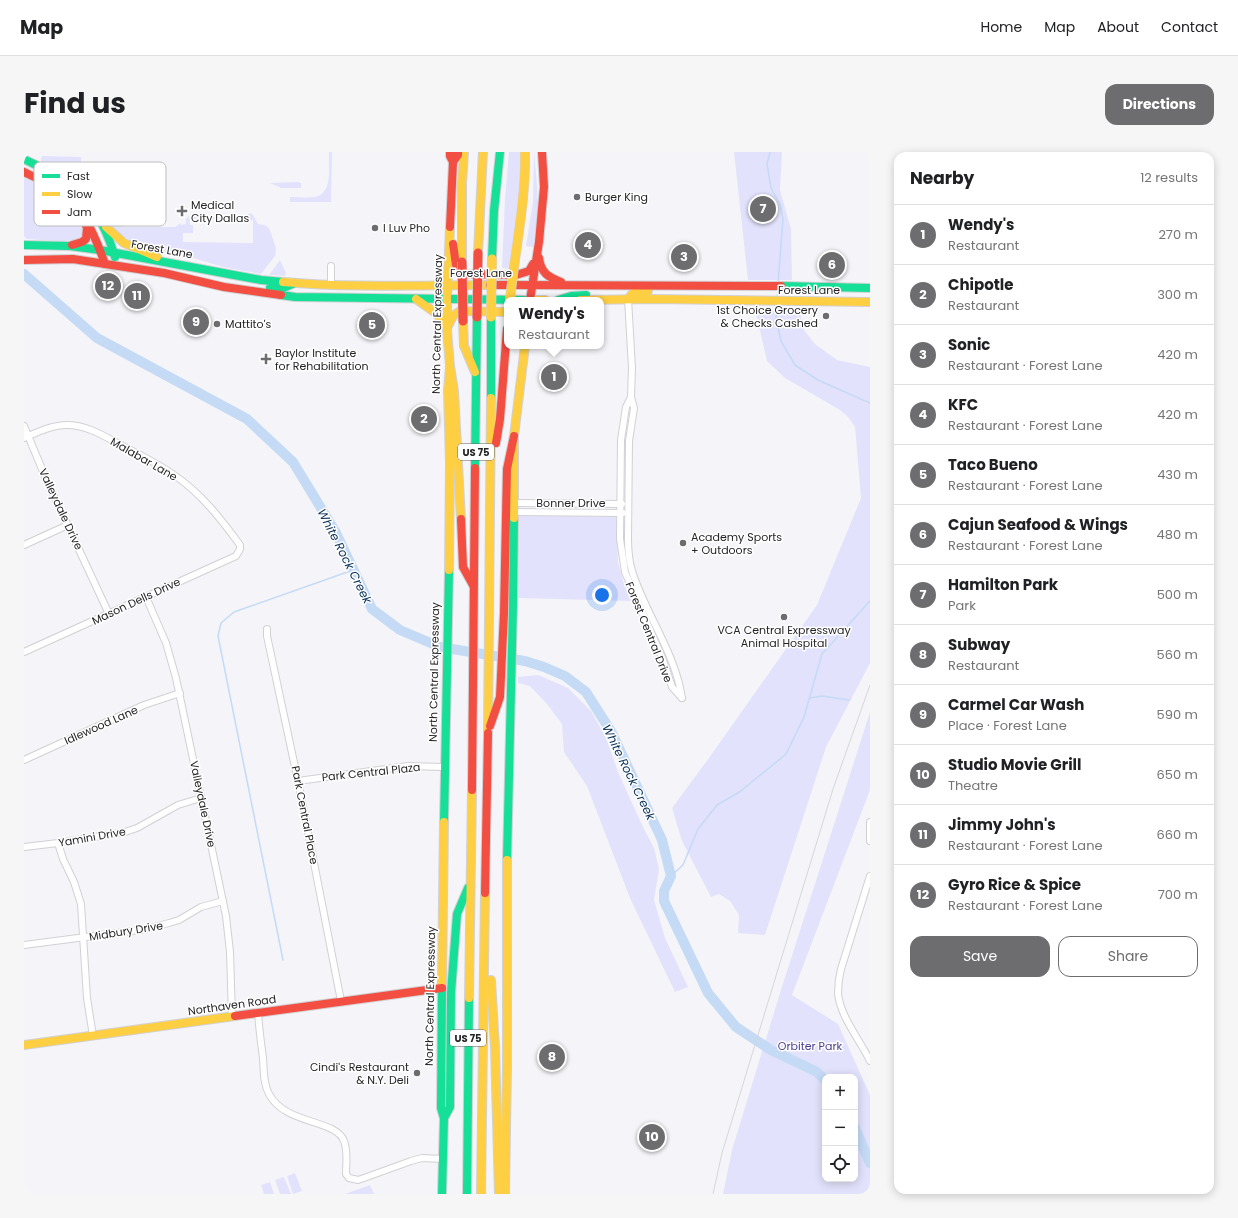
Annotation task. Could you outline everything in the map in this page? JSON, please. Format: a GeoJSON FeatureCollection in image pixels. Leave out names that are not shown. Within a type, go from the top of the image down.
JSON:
{"type":"FeatureCollection","features":[{"type":"Feature","properties":{"kind":"main road"},"geometry":{"type":"LineString","coordinates":[[450,152],[453,162]]}},
{"type":"Feature","properties":{"kind":"main road","name":"North Central Expressway"},"geometry":{"type":"LineString","coordinates":[[442,1194],[444,1118],[441,1108],[444,767],[447,679],[450,463],[448,391],[450,366],[447,330],[447,298],[453,162],[458,155],[458,152]]}},
{"type":"Feature","properties":{"kind":"main road"},"geometry":{"type":"LineString","coordinates":[[464,152],[461,208],[464,346],[477,377]]}},
{"type":"Feature","properties":{"kind":"main road","name":"US 75"},"geometry":{"type":"LineString","coordinates":[[467,1194],[477,317],[480,195],[483,152]]}},
{"type":"Feature","properties":{"kind":"main road","name":"US 75"},"geometry":{"type":"LineString","coordinates":[[481,1194],[491,467],[492,259],[494,212],[500,152]]}},
{"type":"Feature","properties":{"kind":"main road"},"geometry":{"type":"LineString","coordinates":[[510,297],[524,200],[526,180],[525,152]]}},
{"type":"Feature","properties":{"kind":"main road"},"geometry":{"type":"LineString","coordinates":[[530,297],[538,247],[544,187],[542,152]]}},
{"type":"Feature","properties":{"kind":"main road"},"geometry":{"type":"LineString","coordinates":[[27,161],[25,172],[34,176]]}},
{"type":"Feature","properties":{"kind":"main road"},"geometry":{"type":"LineString","coordinates":[[451,223],[456,267],[466,274],[524,274],[532,267],[538,247]]}},
{"type":"Feature","properties":{"kind":"main road"},"geometry":{"type":"LineString","coordinates":[[70,246],[82,242],[86,238],[87,226]]}},
{"type":"Feature","properties":{"kind":"main road"},"geometry":{"type":"LineString","coordinates":[[90,226],[106,264]]}},
{"type":"Feature","properties":{"kind":"main road"},"geometry":{"type":"LineString","coordinates":[[105,226],[117,265]]}},
{"type":"Feature","properties":{"kind":"main road"},"geometry":{"type":"LineString","coordinates":[[105,226],[124,243],[171,262]]}},
{"type":"Feature","properties":{"kind":"main road","name":"Forest Lane"},"geometry":{"type":"LineString","coordinates":[[24,245],[70,246],[100,250],[171,262],[261,280],[331,286],[575,285],[694,287],[797,286],[870,288]]}},
{"type":"Feature","properties":{"kind":"main road"},"geometry":{"type":"LineString","coordinates":[[538,247],[540,268],[543,273],[553,280],[564,284],[575,285]]}},
{"type":"Feature","properties":{"kind":"main road"},"geometry":{"type":"LineString","coordinates":[[24,260],[73,259],[164,273],[224,287],[296,297],[504,299]]}},
{"type":"Feature","properties":{"kind":"main road"},"geometry":{"type":"LineString","coordinates":[[224,287],[247,286],[280,289],[287,288],[295,283]]}},
{"type":"Feature","properties":{"kind":"main road"},"geometry":{"type":"LineString","coordinates":[[318,285],[322,292],[322,298]]}},
{"type":"Feature","properties":{"kind":"main road"},"geometry":{"type":"LineString","coordinates":[[322,298],[332,291],[360,286]]}},
{"type":"Feature","properties":{"kind":"main road"},"geometry":{"type":"LineString","coordinates":[[568,297],[583,295],[617,295],[622,292],[626,286]]}},
{"type":"Feature","properties":{"kind":"main road"},"geometry":{"type":"LineString","coordinates":[[628,299],[633,293],[642,291],[675,292],[694,287]]}},
{"type":"Feature","properties":{"kind":"main road"},"geometry":{"type":"LineString","coordinates":[[711,301],[712,287]]}},
{"type":"Feature","properties":{"kind":"main road"},"geometry":{"type":"LineString","coordinates":[[850,302],[851,288]]}},
{"type":"Feature","properties":{"kind":"main road"},"geometry":{"type":"LineString","coordinates":[[415,298],[441,317],[447,330]]}},
{"type":"Feature","properties":{"kind":"main road","name":"Forest Lane"},"geometry":{"type":"LineString","coordinates":[[604,300],[870,302]]}},
{"type":"Feature","properties":{"kind":"main road"},"geometry":{"type":"LineString","coordinates":[[447,330],[451,319],[456,313],[504,312]]}},
{"type":"Feature","properties":{"kind":"main road"},"geometry":{"type":"LineString","coordinates":[[491,467],[500,419],[505,349]]}},
{"type":"Feature","properties":{"kind":"main road"},"geometry":{"type":"LineString","coordinates":[[487,736],[500,698],[504,613],[507,469],[514,436],[525,349]]}},
{"type":"Feature","properties":{"kind":"main road"},"geometry":{"type":"LineString","coordinates":[[450,366],[454,391],[463,567],[474,587]]}},
{"type":"Feature","properties":{"kind":"main road"},"geometry":{"type":"LineString","coordinates":[[505,1194],[507,1068],[507,852],[514,436]]}},
{"type":"Feature","properties":{"kind":"main road"},"geometry":{"type":"LineString","coordinates":[[444,1118],[450,1107],[451,994],[457,914],[470,882]]}},
{"type":"Feature","properties":{"kind":"main road"},"geometry":{"type":"LineString","coordinates":[[485,960],[492,981],[499,1194]]}},
{"type":"Feature","properties":{"kind":"main road","name":"Northaven Road"},"geometry":{"type":"LineString","coordinates":[[24,1045],[442,988]]}},
{"type":"Feature","properties":{"kind":"street"},"geometry":{"type":"LineString","coordinates":[[331,266],[331,286]]}},
{"type":"Feature","properties":{"kind":"street","name":"Forest Central Drive"},"geometry":{"type":"LineString","coordinates":[[628,299],[632,368],[631,397],[634,408],[629,441],[629,553],[632,570],[642,595],[671,657],[680,683],[682,698],[672,687],[663,660],[625,572],[621,554],[621,440],[626,407],[631,397]]}},
{"type":"Feature","properties":{"kind":"street","name":"Malabar Lane"},"geometry":{"type":"LineString","coordinates":[[26,437],[46,429],[68,425],[83,427],[95,431],[159,465],[180,480],[211,508],[240,545]]}},
{"type":"Feature","properties":{"kind":"street","name":"Valleydale Drive"},"geometry":{"type":"LineString","coordinates":[[24,426],[26,437],[109,614]]}},
{"type":"Feature","properties":{"kind":"street","name":"Bonner Drive"},"geometry":{"type":"LineString","coordinates":[[514,507],[628,504]]}},
{"type":"Feature","properties":{"kind":"street","name":"Bonner Drive"},"geometry":{"type":"LineString","coordinates":[[514,507],[628,513]]}},
{"type":"Feature","properties":{"kind":"street"},"geometry":{"type":"LineString","coordinates":[[24,545],[68,525]]}},
{"type":"Feature","properties":{"kind":"street","name":"Mason Dells Drive"},"geometry":{"type":"LineString","coordinates":[[24,652],[236,556],[240,552],[240,545]]}},
{"type":"Feature","properties":{"kind":"street"},"geometry":{"type":"LineString","coordinates":[[635,598],[642,595]]}},
{"type":"Feature","properties":{"kind":"street","name":"Valleydale Drive"},"geometry":{"type":"LineString","coordinates":[[146,597],[166,643],[180,693],[223,901],[230,952],[232,1017]]}},
{"type":"Feature","properties":{"kind":"street","name":"Park Central Place"},"geometry":{"type":"LineString","coordinates":[[267,629],[267,636],[298,781],[341,1001]]}},
{"type":"Feature","properties":{"kind":"street","name":"Idlewood Lane"},"geometry":{"type":"LineString","coordinates":[[24,760],[144,705],[180,693]]}},
{"type":"Feature","properties":{"kind":"street","name":"Park Central Plaza"},"geometry":{"type":"LineString","coordinates":[[298,781],[408,766],[444,767]]}},
{"type":"Feature","properties":{"kind":"street","name":"Yamini Drive"},"geometry":{"type":"LineString","coordinates":[[24,847],[125,832],[137,828],[178,805],[201,798]]}},
{"type":"Feature","properties":{"kind":"street"},"geometry":{"type":"LineString","coordinates":[[870,822],[870,841]]}},
{"type":"Feature","properties":{"kind":"street"},"geometry":{"type":"LineString","coordinates":[[58,843],[63,859],[74,882],[81,904],[87,998],[93,1036]]}},
{"type":"Feature","properties":{"kind":"street"},"geometry":{"type":"LineString","coordinates":[[870,876],[841,969],[838,983],[838,994],[843,1011],[870,1061]]}},
{"type":"Feature","properties":{"kind":"street","name":"Midbury Drive"},"geometry":{"type":"LineString","coordinates":[[24,945],[159,927],[179,920],[201,907],[223,901]]}},
{"type":"Feature","properties":{"kind":"street"},"geometry":{"type":"LineString","coordinates":[[258,1013],[265,1081],[269,1094],[280,1108],[288,1113],[332,1129],[340,1134],[345,1142],[346,1174],[349,1178],[358,1180],[422,1158],[443,1158]]}},
{"type":"Feature","properties":{"kind":"green space"},"geometry":{"type":"Polygon","coordinates":[[[329,152],[332,152],[331,202],[290,202],[290,197],[315,197],[325,190],[329,178],[329,152]]]}},
{"type":"Feature","properties":{"kind":"green space"},"geometry":{"type":"Polygon","coordinates":[[[509,152],[521,152],[523,175],[511,269],[502,268],[509,152]]]}},
{"type":"Feature","properties":{"kind":"green space"},"geometry":{"type":"Polygon","coordinates":[[[534,152],[538,206],[533,247],[526,246],[533,202],[534,152]]]}},
{"type":"Feature","properties":{"kind":"green space"},"geometry":{"type":"Polygon","coordinates":[[[734,152],[782,152],[780,190],[791,229],[792,280],[748,280],[734,152]]]}},
{"type":"Feature","properties":{"kind":"green space"},"geometry":{"type":"Polygon","coordinates":[[[42,156],[81,157],[81,162],[41,162],[42,156]]]}},
{"type":"Feature","properties":{"kind":"green space"},"geometry":{"type":"Polygon","coordinates":[[[24,178],[34,183],[34,226],[84,226],[85,235],[75,242],[26,239],[24,236],[24,178]]]}},
{"type":"Feature","properties":{"kind":"green space"},"geometry":{"type":"Polygon","coordinates":[[[270,183],[301,183],[301,188],[281,188],[270,183]]]}},
{"type":"Feature","properties":{"kind":"green space"},"geometry":{"type":"Polygon","coordinates":[[[193,213],[194,217],[248,218],[248,214],[250,213],[253,215],[258,224],[265,225],[269,228],[276,248],[275,256],[261,274],[223,267],[190,257],[147,248],[132,242],[112,226],[175,227],[181,223],[181,225],[186,224],[186,219],[189,216],[190,225],[193,225],[193,233],[183,233],[183,242],[253,243],[253,220],[192,218],[193,213]]]}},
{"type":"Feature","properties":{"kind":"green space"},"geometry":{"type":"Polygon","coordinates":[[[280,260],[286,273],[285,276],[269,275],[280,260]]]}},
{"type":"Feature","properties":{"kind":"green space"},"geometry":{"type":"Polygon","coordinates":[[[755,309],[799,310],[804,330],[815,344],[837,360],[870,367],[870,663],[826,747],[765,935],[738,933],[739,915],[730,901],[719,894],[711,897],[682,841],[672,808],[817,605],[861,498],[855,427],[849,418],[840,410],[785,378],[767,361],[755,309]]]}},
{"type":"Feature","properties":{"kind":"green space"},"geometry":{"type":"Polygon","coordinates":[[[518,515],[616,517],[618,562],[624,584],[631,601],[518,598],[518,515]]]}},
{"type":"Feature","properties":{"kind":"green space"},"geometry":{"type":"Polygon","coordinates":[[[538,675],[568,688],[591,711],[606,738],[618,772],[654,848],[659,869],[654,900],[665,938],[688,987],[675,992],[630,898],[587,786],[564,752],[562,724],[547,704],[530,686],[518,683],[518,677],[538,675]]]}},
{"type":"Feature","properties":{"kind":"green space","name":"Orbiter Park"},"geometry":{"type":"Polygon","coordinates":[[[870,712],[870,790],[792,995],[838,1024],[870,1095],[870,1194],[723,1194],[732,1150],[780,993],[870,712]]]}},
{"type":"Feature","properties":{"kind":"green space"},"geometry":{"type":"Polygon","coordinates":[[[295,1173],[302,1191],[293,1194],[287,1176],[295,1173]]]}},
{"type":"Feature","properties":{"kind":"green space"},"geometry":{"type":"Polygon","coordinates":[[[284,1177],[291,1194],[280,1194],[275,1180],[284,1177]]]}},
{"type":"Feature","properties":{"kind":"green space"},"geometry":{"type":"Polygon","coordinates":[[[270,1182],[274,1194],[264,1194],[261,1185],[270,1182]]]}},
{"type":"Feature","properties":{"kind":"green space"},"geometry":{"type":"Polygon","coordinates":[[[370,1185],[374,1194],[345,1194],[370,1185]]]}},
{"type":"Feature","properties":{"kind":"waterway"},"geometry":{"type":"LineString","coordinates":[[770,152],[767,164],[771,188],[780,204],[783,219],[778,284]]}},
{"type":"Feature","properties":{"kind":"waterway","name":"White Rock Creek"},"geometry":{"type":"LineString","coordinates":[[24,274],[97,338],[247,419],[293,462],[335,531],[372,609],[400,630],[440,647],[525,661],[544,667],[565,676],[586,692],[612,733],[662,840],[671,876],[664,891],[664,901],[708,993],[736,1027],[771,1050],[817,1072],[822,1077]]}},
{"type":"Feature","properties":{"kind":"waterway"},"geometry":{"type":"LineString","coordinates":[[777,298],[778,290]]}},
{"type":"Feature","properties":{"kind":"waterway"},"geometry":{"type":"LineString","coordinates":[[777,304],[776,318],[781,341],[795,365],[818,380],[870,403]]}},
{"type":"Feature","properties":{"kind":"waterway"},"geometry":{"type":"LineString","coordinates":[[283,960],[218,636],[221,623],[234,612],[353,570]]}},
{"type":"Feature","properties":{"kind":"waterway"},"geometry":{"type":"LineString","coordinates":[[671,876],[683,865],[698,829],[717,805],[741,791],[786,754],[804,717],[822,654],[870,601]]}},
{"type":"Feature","properties":{"kind":"waterway"},"geometry":{"type":"LineString","coordinates":[[810,698],[822,696],[849,700]]}},
{"type":"Feature","properties":{"kind":"waterway","name":"White Rock Creek"},"geometry":{"type":"LineString","coordinates":[[858,1135],[870,1163]]}},
{"type":"Feature","properties":{"kind":"tram line"},"geometry":{"type":"LineString","coordinates":[[713,1194],[722,1153],[833,789],[870,685]]}},
{"type":"Feature","properties":{"kind":"traffic: fast"},"geometry":{"type":"LineString","coordinates":[[492,259],[494,211],[500,152]]}},
{"type":"Feature","properties":{"kind":"traffic: fast"},"geometry":{"type":"LineString","coordinates":[[24,159],[34,164]]}},
{"type":"Feature","properties":{"kind":"traffic: fast"},"geometry":{"type":"LineString","coordinates":[[103,226],[115,257]]}},
{"type":"Feature","properties":{"kind":"traffic: fast"},"geometry":{"type":"LineString","coordinates":[[24,245],[70,246],[100,250],[261,280],[283,282]]}},
{"type":"Feature","properties":{"kind":"traffic: fast"},"geometry":{"type":"LineString","coordinates":[[270,288],[283,288],[295,283]]}},
{"type":"Feature","properties":{"kind":"traffic: fast"},"geometry":{"type":"LineString","coordinates":[[781,286],[870,288]]}},
{"type":"Feature","properties":{"kind":"traffic: fast"},"geometry":{"type":"LineString","coordinates":[[281,295],[295,297],[504,300]]}},
{"type":"Feature","properties":{"kind":"traffic: fast"},"geometry":{"type":"LineString","coordinates":[[568,297],[586,295]]}},
{"type":"Feature","properties":{"kind":"traffic: fast"},"geometry":{"type":"LineString","coordinates":[[475,468],[477,317]]}},
{"type":"Feature","properties":{"kind":"traffic: fast"},"geometry":{"type":"LineString","coordinates":[[491,317],[491,398]]}},
{"type":"Feature","properties":{"kind":"traffic: fast"},"geometry":{"type":"LineString","coordinates":[[507,860],[514,518]]}},
{"type":"Feature","properties":{"kind":"traffic: fast"},"geometry":{"type":"LineString","coordinates":[[444,822],[449,570]]}},
{"type":"Feature","properties":{"kind":"traffic: fast"},"geometry":{"type":"LineString","coordinates":[[444,1118],[450,1107],[451,993],[457,914],[468,888]]}},
{"type":"Feature","properties":{"kind":"traffic: fast"},"geometry":{"type":"LineString","coordinates":[[442,984],[441,1108],[444,1118],[442,1194]]}},
{"type":"Feature","properties":{"kind":"traffic: fast"},"geometry":{"type":"LineString","coordinates":[[467,1194],[469,998]]}},
{"type":"Feature","properties":{"kind":"traffic: slow"},"geometry":{"type":"LineString","coordinates":[[462,262],[462,183],[464,152]]}},
{"type":"Feature","properties":{"kind":"traffic: slow"},"geometry":{"type":"LineString","coordinates":[[478,253],[483,152]]}},
{"type":"Feature","properties":{"kind":"traffic: slow"},"geometry":{"type":"LineString","coordinates":[[510,297],[524,189],[525,152]]}},
{"type":"Feature","properties":{"kind":"traffic: slow"},"geometry":{"type":"LineString","coordinates":[[106,227],[124,243],[157,257]]}},
{"type":"Feature","properties":{"kind":"traffic: slow"},"geometry":{"type":"LineString","coordinates":[[449,570],[450,463],[448,391],[450,366],[447,330],[447,298],[450,227]]}},
{"type":"Feature","properties":{"kind":"traffic: slow"},"geometry":{"type":"LineString","coordinates":[[491,317],[492,259]]}},
{"type":"Feature","properties":{"kind":"traffic: slow"},"geometry":{"type":"LineString","coordinates":[[283,282],[361,286],[490,285]]}},
{"type":"Feature","properties":{"kind":"traffic: slow"},"geometry":{"type":"LineString","coordinates":[[628,299],[633,293],[648,291]]}},
{"type":"Feature","properties":{"kind":"traffic: slow"},"geometry":{"type":"LineString","coordinates":[[416,299],[437,314],[446,327]]}},
{"type":"Feature","properties":{"kind":"traffic: slow"},"geometry":{"type":"LineString","coordinates":[[604,300],[870,302]]}},
{"type":"Feature","properties":{"kind":"traffic: slow"},"geometry":{"type":"LineString","coordinates":[[448,326],[453,316],[460,311],[504,312]]}},
{"type":"Feature","properties":{"kind":"traffic: slow"},"geometry":{"type":"LineString","coordinates":[[463,321],[464,346],[475,372]]}},
{"type":"Feature","properties":{"kind":"traffic: slow"},"geometry":{"type":"LineString","coordinates":[[514,518],[514,436],[525,349]]}},
{"type":"Feature","properties":{"kind":"traffic: slow"},"geometry":{"type":"LineString","coordinates":[[450,366],[454,391],[461,519]]}},
{"type":"Feature","properties":{"kind":"traffic: slow"},"geometry":{"type":"LineString","coordinates":[[488,733],[491,398]]}},
{"type":"Feature","properties":{"kind":"traffic: slow"},"geometry":{"type":"LineString","coordinates":[[469,998],[472,790]]}},
{"type":"Feature","properties":{"kind":"traffic: slow"},"geometry":{"type":"LineString","coordinates":[[442,984],[444,822]]}},
{"type":"Feature","properties":{"kind":"traffic: slow"},"geometry":{"type":"LineString","coordinates":[[505,1194],[507,1067],[507,860]]}},
{"type":"Feature","properties":{"kind":"traffic: slow"},"geometry":{"type":"LineString","coordinates":[[481,1194],[485,893]]}},
{"type":"Feature","properties":{"kind":"traffic: slow"},"geometry":{"type":"LineString","coordinates":[[491,980],[495,1047],[499,1194]]}},
{"type":"Feature","properties":{"kind":"traffic: slow"},"geometry":{"type":"LineString","coordinates":[[24,1045],[235,1016]]}},
{"type":"Feature","properties":{"kind":"traffic: jam"},"geometry":{"type":"LineString","coordinates":[[450,152],[453,162]]}},
{"type":"Feature","properties":{"kind":"traffic: jam"},"geometry":{"type":"LineString","coordinates":[[450,227],[453,162],[458,155],[458,152]]}},
{"type":"Feature","properties":{"kind":"traffic: jam"},"geometry":{"type":"LineString","coordinates":[[530,297],[539,242],[544,187],[542,152]]}},
{"type":"Feature","properties":{"kind":"traffic: jam"},"geometry":{"type":"LineString","coordinates":[[24,172],[34,177]]}},
{"type":"Feature","properties":{"kind":"traffic: jam"},"geometry":{"type":"LineString","coordinates":[[72,245],[86,239],[86,226]]}},
{"type":"Feature","properties":{"kind":"traffic: jam"},"geometry":{"type":"LineString","coordinates":[[89,226],[105,264]]}},
{"type":"Feature","properties":{"kind":"traffic: jam"},"geometry":{"type":"LineString","coordinates":[[453,244],[456,265],[465,274],[516,275],[529,271],[533,264]]}},
{"type":"Feature","properties":{"kind":"traffic: jam"},"geometry":{"type":"LineString","coordinates":[[477,317],[478,253]]}},
{"type":"Feature","properties":{"kind":"traffic: jam"},"geometry":{"type":"LineString","coordinates":[[539,258],[543,271],[552,278],[561,282]]}},
{"type":"Feature","properties":{"kind":"traffic: jam"},"geometry":{"type":"LineString","coordinates":[[24,260],[73,259],[164,273],[224,287],[281,295]]}},
{"type":"Feature","properties":{"kind":"traffic: jam"},"geometry":{"type":"LineString","coordinates":[[462,262],[463,321]]}},
{"type":"Feature","properties":{"kind":"traffic: jam"},"geometry":{"type":"LineString","coordinates":[[490,285],[781,286]]}},
{"type":"Feature","properties":{"kind":"traffic: jam"},"geometry":{"type":"LineString","coordinates":[[496,443],[500,419],[505,349]]}},
{"type":"Feature","properties":{"kind":"traffic: jam"},"geometry":{"type":"LineString","coordinates":[[490,726],[500,697],[504,613],[507,469],[514,436]]}},
{"type":"Feature","properties":{"kind":"traffic: jam"},"geometry":{"type":"LineString","coordinates":[[472,790],[475,468]]}},
{"type":"Feature","properties":{"kind":"traffic: jam"},"geometry":{"type":"LineString","coordinates":[[461,519],[463,567],[473,585]]}},
{"type":"Feature","properties":{"kind":"traffic: jam"},"geometry":{"type":"LineString","coordinates":[[485,893],[488,733]]}},
{"type":"Feature","properties":{"kind":"traffic: jam"},"geometry":{"type":"LineString","coordinates":[[235,1016],[442,988]]}},
{"type":"Feature","properties":{"kind":"place","name":"Burger King"},"geometry":{"type":"Point","coordinates":[577,197]}},
{"type":"Feature","properties":{"kind":"place","name":"Hamilton Park"},"geometry":{"type":"Point","coordinates":[763,209]}},
{"type":"Feature","properties":{"kind":"place","name":"Medical City Dallas"},"geometry":{"type":"Point","coordinates":[182,211]}},
{"type":"Feature","properties":{"kind":"place","name":"I Luv Pho"},"geometry":{"type":"Point","coordinates":[375,228]}},
{"type":"Feature","properties":{"kind":"place","name":"KFC"},"geometry":{"type":"Point","coordinates":[588,245]}},
{"type":"Feature","properties":{"kind":"place","name":"Sonic"},"geometry":{"type":"Point","coordinates":[684,257]}},
{"type":"Feature","properties":{"kind":"place","name":"Cajun Seafood & Wings"},"geometry":{"type":"Point","coordinates":[832,265]}},
{"type":"Feature","properties":{"kind":"place","name":"Gyro Rice & Spice"},"geometry":{"type":"Point","coordinates":[108,286]}},
{"type":"Feature","properties":{"kind":"place","name":"Jimmy John's"},"geometry":{"type":"Point","coordinates":[137,296]}},
{"type":"Feature","properties":{"kind":"place","name":"1st Choice Grocery & Checks Cashed"},"geometry":{"type":"Point","coordinates":[826,316]}},
{"type":"Feature","properties":{"kind":"place","name":"Carmel Car Wash"},"geometry":{"type":"Point","coordinates":[196,322]}},
{"type":"Feature","properties":{"kind":"place","name":"Mattito's"},"geometry":{"type":"Point","coordinates":[217,324]}},
{"type":"Feature","properties":{"kind":"place","name":"Taco Bueno"},"geometry":{"type":"Point","coordinates":[372,325]}},
{"type":"Feature","properties":{"kind":"place","name":"Baylor Institute for Rehabilitation"},"geometry":{"type":"Point","coordinates":[266,359]}},
{"type":"Feature","properties":{"kind":"place","name":"Wendy's"},"geometry":{"type":"Point","coordinates":[554,377]}},
{"type":"Feature","properties":{"kind":"place","name":"Chipotle"},"geometry":{"type":"Point","coordinates":[424,419]}},
{"type":"Feature","properties":{"kind":"place","name":"Academy Sports + Outdoors"},"geometry":{"type":"Point","coordinates":[683,543]}},
{"type":"Feature","properties":{"kind":"place","name":"VCA Central Expressway Animal Hospital"},"geometry":{"type":"Point","coordinates":[784,617]}},
{"type":"Feature","properties":{"kind":"place","name":"Subway"},"geometry":{"type":"Point","coordinates":[552,1057]}},
{"type":"Feature","properties":{"kind":"place","name":"Cindi's Restaurant & N.Y. Deli"},"geometry":{"type":"Point","coordinates":[417,1073]}},
{"type":"Feature","properties":{"kind":"place","name":"Studio Movie Grill"},"geometry":{"type":"Point","coordinates":[652,1137]}}]}
